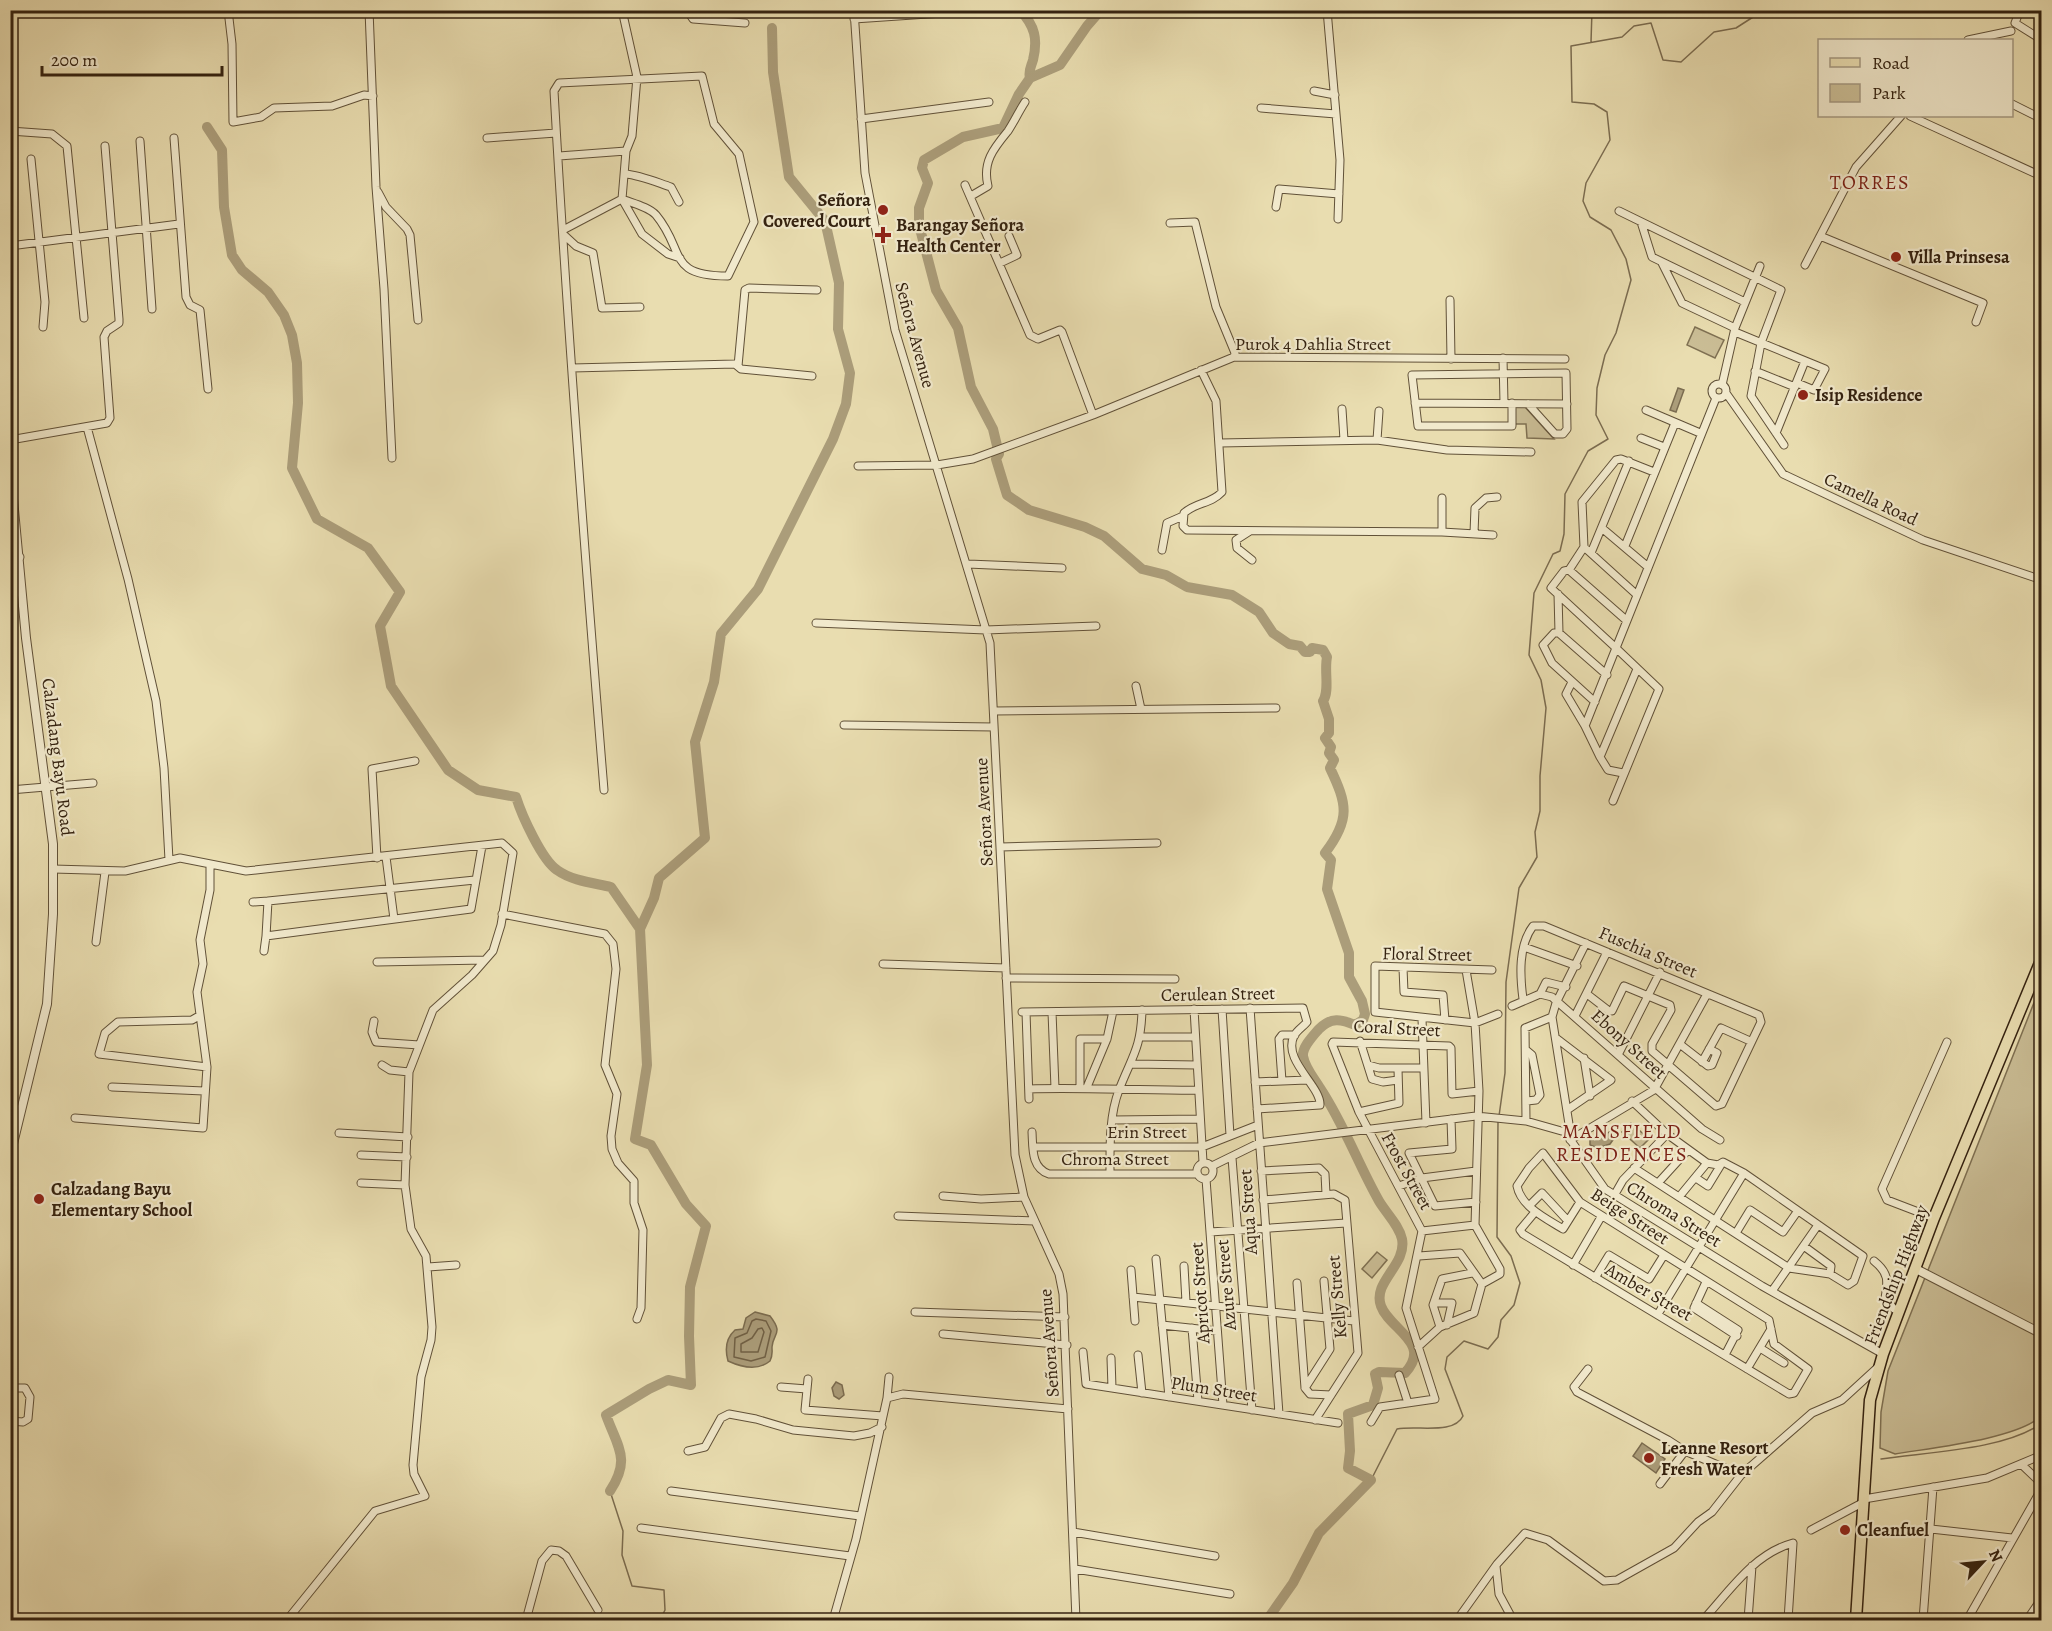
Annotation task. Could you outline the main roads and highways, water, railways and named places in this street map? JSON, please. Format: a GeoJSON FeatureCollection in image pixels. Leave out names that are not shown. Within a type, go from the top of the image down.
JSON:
{"type":"FeatureCollection","features":[{"type":"Feature","properties":{"kind":"main road","name":"Friendship Highway"},"geometry":{"type":"LineString","coordinates":[[1856,1620],[1866,1445],[1870,1400],[1878,1367],[1934,1218],[2042,958]]}},
{"type":"Feature","properties":{"kind":"water"},"geometry":{"type":"Polygon","coordinates":[[[1678,388],[1684,390],[1676,412],[1670,410],[1678,388]]]}},
{"type":"Feature","properties":{"kind":"water"},"geometry":{"type":"Polygon","coordinates":[[[1610,1132],[1615,1137],[1610,1144],[1598,1148],[1590,1145],[1590,1140],[1610,1132]]]}},
{"type":"Feature","properties":{"kind":"water"},"geometry":{"type":"Polygon","coordinates":[[[755,1312],[770,1316],[776,1326],[777,1333],[770,1361],[760,1366],[749,1367],[728,1361],[728,1340],[735,1330],[743,1329],[746,1318],[755,1312]]]}},
{"type":"Feature","properties":{"kind":"water"},"geometry":{"type":"Polygon","coordinates":[[[836,1382],[842,1385],[844,1395],[839,1399],[834,1396],[832,1388],[836,1382]]]}},
{"type":"Feature","properties":{"kind":"water","name":"Leanne Resort Fresh Water"},"geometry":{"type":"Polygon","coordinates":[[[1642,1443],[1665,1459],[1656,1473],[1633,1456],[1642,1443]]]}},
{"type":"Feature","properties":{"kind":"waterway"},"geometry":{"type":"LineString","coordinates":[[1020,10],[1032,27],[1035,39],[1030,78],[1019,94],[1003,128],[963,137],[924,160],[922,168],[928,183],[919,208],[919,225],[936,290],[958,328],[971,387],[993,429],[999,454],[996,459],[1007,495],[1029,510],[1085,527],[1104,536],[1142,569],[1166,575],[1187,587],[1232,595],[1259,612],[1273,633],[1289,644],[1300,646],[1305,652],[1310,652],[1312,648],[1323,650],[1327,657],[1326,692],[1323,701],[1329,719],[1329,733],[1325,738],[1331,747],[1329,753],[1334,760],[1330,768],[1340,792],[1344,811],[1339,830],[1325,853],[1331,860],[1327,889],[1349,953],[1349,977],[1362,1001],[1365,1014],[1363,1020],[1355,1025],[1336,1020],[1323,1025],[1308,1042],[1303,1056],[1379,1201],[1402,1239],[1400,1257],[1385,1281],[1380,1297],[1385,1314],[1412,1345],[1414,1353],[1412,1362],[1405,1373],[1379,1372],[1375,1374],[1378,1388],[1373,1405],[1348,1414],[1350,1451],[1348,1468],[1371,1480],[1319,1533],[1293,1583],[1267,1620]]}},
{"type":"Feature","properties":{"kind":"waterway"},"geometry":{"type":"LineString","coordinates":[[1030,78],[1060,65],[1101,10]]}},
{"type":"Feature","properties":{"kind":"waterway"},"geometry":{"type":"LineString","coordinates":[[1591,42],[1592,10]]}},
{"type":"Feature","properties":{"kind":"waterway"},"geometry":{"type":"LineString","coordinates":[[1499,1116],[1505,1073],[1506,982],[1519,888],[1537,857],[1535,832],[1540,811],[1540,776],[1546,708],[1541,680],[1529,655],[1534,593],[1553,554],[1560,551],[1564,534],[1565,494],[1588,451],[1608,439],[1596,415],[1597,388],[1605,355],[1616,333],[1631,280],[1626,259],[1611,230],[1590,217],[1583,201],[1586,183],[1610,140],[1607,112],[1594,104],[1572,102],[1571,46],[1622,37],[1634,26],[1651,23],[1663,60],[1681,62],[1714,32],[1736,28],[1764,10]]}},
{"type":"Feature","properties":{"kind":"waterway"},"geometry":{"type":"LineString","coordinates":[[610,1491],[620,1470],[621,1462],[618,1445],[606,1415],[668,1380],[691,1385],[690,1287],[706,1226],[686,1204],[651,1145],[635,1139],[647,1065],[640,929],[654,898],[659,878],[705,838],[695,742],[714,682],[721,634],[758,589],[833,439],[846,404],[850,373],[838,329],[839,283],[825,221],[789,177],[773,72],[772,28]]}},
{"type":"Feature","properties":{"kind":"waterway"},"geometry":{"type":"LineString","coordinates":[[207,127],[222,150],[224,207],[232,255],[242,270],[268,292],[284,315],[292,335],[297,363],[298,403],[292,468],[317,519],[368,548],[400,592],[380,626],[391,686],[448,770],[478,790],[516,797],[533,837],[551,865],[569,877],[611,887],[640,929]]}},
{"type":"Feature","properties":{"kind":"waterway"},"geometry":{"type":"LineString","coordinates":[[1371,1480],[1397,1429],[1443,1427],[1458,1422],[1463,1416],[1445,1369],[1447,1357],[1464,1341],[1488,1349],[1498,1337],[1501,1320],[1514,1305],[1520,1283],[1511,1256],[1497,1237],[1498,1121]]}},
{"type":"Feature","properties":{"kind":"waterway"},"geometry":{"type":"LineString","coordinates":[[1881,1459],[1987,1444],[2008,1439],[2042,1423]]}},
{"type":"Feature","properties":{"kind":"waterway"},"geometry":{"type":"LineString","coordinates":[[610,1491],[623,1531],[622,1555],[632,1586],[664,1590],[665,1610],[660,1620]]}},
{"type":"Feature","properties":{"kind":"place","name":"Señora Covered Court"},"geometry":{"type":"Point","coordinates":[883,210]}},
{"type":"Feature","properties":{"kind":"place","name":"Barangay Señora Health Center"},"geometry":{"type":"Point","coordinates":[883,235]}},
{"type":"Feature","properties":{"kind":"place","name":"Villa Prinsesa"},"geometry":{"type":"Point","coordinates":[1896,257]}},
{"type":"Feature","properties":{"kind":"place","name":"Isip Residence"},"geometry":{"type":"Point","coordinates":[1803,395]}},
{"type":"Feature","properties":{"kind":"place","name":"Calzadang Bayu Elementary School"},"geometry":{"type":"Point","coordinates":[39,1199]}},
{"type":"Feature","properties":{"kind":"place","name":"Leanne Resort Fresh Water"},"geometry":{"type":"Point","coordinates":[1649,1458]}},
{"type":"Feature","properties":{"kind":"place","name":"Cleanfuel"},"geometry":{"type":"Point","coordinates":[1845,1530]}},
{"type":"Feature","properties":{"kind":"district","name":"TORRES"},"geometry":{"type":"Point","coordinates":[1870,182]}},
{"type":"Feature","properties":{"kind":"district","name":"MANSFIELD RESIDENCES"},"geometry":{"type":"Point","coordinates":[1622,1142]}}]}
